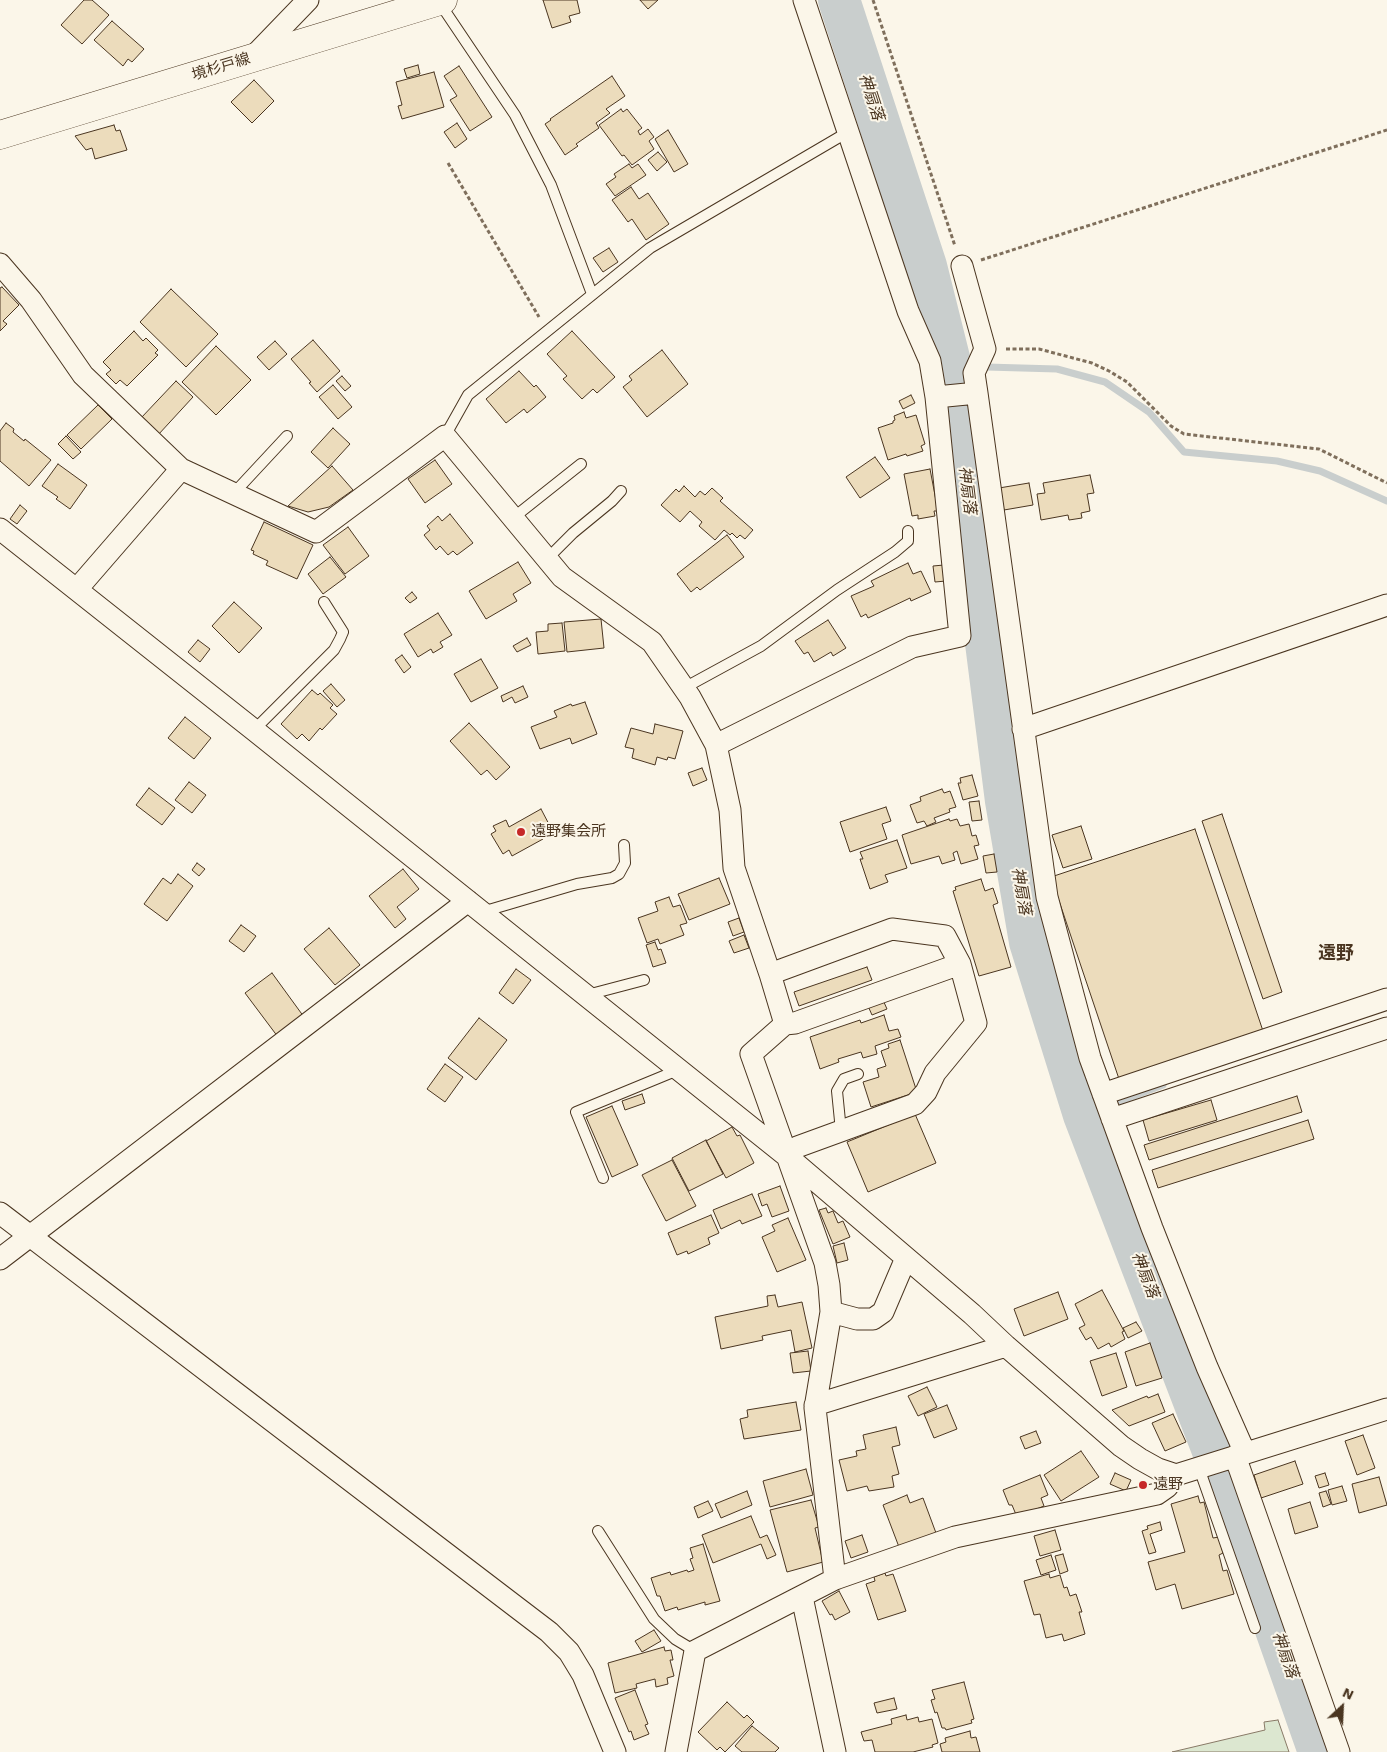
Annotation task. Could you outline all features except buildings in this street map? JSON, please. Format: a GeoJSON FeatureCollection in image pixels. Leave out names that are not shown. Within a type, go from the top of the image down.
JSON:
{"type":"FeatureCollection","features":[{"type":"Feature","properties":{"kind":"main road","name":"境杉戸線"},"geometry":{"type":"LineString","coordinates":[[0,136],[440,1]]}},
{"type":"Feature","properties":{"kind":"street"},"geometry":{"type":"LineString","coordinates":[[253,57],[308,0]]}},
{"type":"Feature","properties":{"kind":"street"},"geometry":{"type":"LineString","coordinates":[[716,744],[912,647],[960,636],[936,396],[930,361],[908,311],[804,0]]}},
{"type":"Feature","properties":{"kind":"street"},"geometry":{"type":"LineString","coordinates":[[0,264],[32,300],[83,375],[181,469],[316,532],[445,436],[562,577],[652,642],[684,688],[716,744],[730,810],[734,868],[785,1024]]}},
{"type":"Feature","properties":{"kind":"street"},"geometry":{"type":"LineString","coordinates":[[962,266],[985,350],[974,373],[1047,897],[1090,1058],[1152,1228],[1208,1367],[1240,1455],[1339,1752]]}},
{"type":"Feature","properties":{"kind":"street"},"geometry":{"type":"LineString","coordinates":[[936,396],[977,394]]}},
{"type":"Feature","properties":{"kind":"street"},"geometry":{"type":"LineString","coordinates":[[76,589],[181,469]]}},
{"type":"Feature","properties":{"kind":"street"},"geometry":{"type":"LineString","coordinates":[[0,529],[788,1157],[972,1314],[1121,1446],[1140,1460],[1176,1475]]}},
{"type":"Feature","properties":{"kind":"street"},"geometry":{"type":"LineString","coordinates":[[1023,729],[1387,606]]}},
{"type":"Feature","properties":{"kind":"street"},"geometry":{"type":"LineString","coordinates":[[0,1259],[475,906]]}},
{"type":"Feature","properties":{"kind":"street"},"geometry":{"type":"LineString","coordinates":[[770,974],[892,929],[945,936],[960,964],[976,1023],[935,1073],[926,1092],[915,1104],[797,1147],[788,1157]]}},
{"type":"Feature","properties":{"kind":"street"},"geometry":{"type":"LineString","coordinates":[[835,1579],[815,1405],[831,1312],[829,1285],[825,1263],[751,1054],[785,1024],[795,1023],[960,964]]}},
{"type":"Feature","properties":{"kind":"street"},"geometry":{"type":"LineString","coordinates":[[1103,1094],[1387,999]]}},
{"type":"Feature","properties":{"kind":"street"},"geometry":{"type":"LineString","coordinates":[[1112,1119],[1387,1028]]}},
{"type":"Feature","properties":{"kind":"street"},"geometry":{"type":"LineString","coordinates":[[0,1213],[549,1632],[570,1652],[583,1674],[615,1752]]}},
{"type":"Feature","properties":{"kind":"street"},"geometry":{"type":"LineString","coordinates":[[831,1312],[857,1319],[873,1319],[883,1312],[906,1258]]}},
{"type":"Feature","properties":{"kind":"street"},"geometry":{"type":"LineString","coordinates":[[815,1405],[1006,1346]]}},
{"type":"Feature","properties":{"kind":"street"},"geometry":{"type":"LineString","coordinates":[[676,1752],[695,1651],[835,1579],[955,1538],[1157,1494],[1176,1475],[1387,1409]]}},
{"type":"Feature","properties":{"kind":"street"},"geometry":{"type":"LineString","coordinates":[[802,1597],[836,1752]]}},
{"type":"Feature","properties":{"kind":"lane"},"geometry":{"type":"LineString","coordinates":[[440,1],[515,115],[551,185],[592,294]]}},
{"type":"Feature","properties":{"kind":"lane"},"geometry":{"type":"LineString","coordinates":[[445,436],[468,395],[546,330],[650,248],[848,132]]}},
{"type":"Feature","properties":{"kind":"lane"},"geometry":{"type":"LineString","coordinates":[[234,493],[287,436]]}},
{"type":"Feature","properties":{"kind":"lane"},"geometry":{"type":"LineString","coordinates":[[513,518],[581,464]]}},
{"type":"Feature","properties":{"kind":"lane"},"geometry":{"type":"LineString","coordinates":[[547,559],[573,533],[621,492]]}},
{"type":"Feature","properties":{"kind":"lane"},"geometry":{"type":"LineString","coordinates":[[684,688],[769,640],[837,590],[895,552],[908,541],[908,531]]}},
{"type":"Feature","properties":{"kind":"lane"},"geometry":{"type":"LineString","coordinates":[[254,730],[334,650],[343,632],[324,602]]}},
{"type":"Feature","properties":{"kind":"lane"},"geometry":{"type":"LineString","coordinates":[[475,906],[612,878],[619,874],[625,863],[624,845]]}},
{"type":"Feature","properties":{"kind":"lane"},"geometry":{"type":"LineString","coordinates":[[585,996],[644,980]]}},
{"type":"Feature","properties":{"kind":"lane"},"geometry":{"type":"LineString","coordinates":[[603,1178],[576,1112],[678,1070]]}},
{"type":"Feature","properties":{"kind":"lane"},"geometry":{"type":"LineString","coordinates":[[841,1131],[838,1090],[844,1079],[858,1074]]}},
{"type":"Feature","properties":{"kind":"lane"},"geometry":{"type":"LineString","coordinates":[[1199,1468],[1255,1628]]}},
{"type":"Feature","properties":{"kind":"lane"},"geometry":{"type":"LineString","coordinates":[[598,1531],[654,1618],[675,1639],[695,1651]]}},
{"type":"Feature","properties":{"kind":"path"},"geometry":{"type":"LineString","coordinates":[[874,0],[962,266],[1387,130]]}},
{"type":"Feature","properties":{"kind":"path"},"geometry":{"type":"LineString","coordinates":[[448,163],[546,330]]}},
{"type":"Feature","properties":{"kind":"path"},"geometry":{"type":"LineString","coordinates":[[985,350],[1039,349],[1092,363],[1127,382],[1171,426],[1184,434],[1319,449],[1387,483]]}},
{"type":"Feature","properties":{"kind":"green space"},"geometry":{"type":"Polygon","coordinates":[[[1278,1720],[1289,1752],[1172,1752],[1265,1730],[1264,1722],[1278,1720]]]}},
{"type":"Feature","properties":{"kind":"waterway","name":"神扇落"},"geometry":{"type":"LineString","coordinates":[[839,0],[926,266],[951,366],[1006,801],[1030,942],[1084,1115],[1215,1456],[1319,1752]]}},
{"type":"Feature","properties":{"kind":"waterway"},"geometry":{"type":"LineString","coordinates":[[951,366],[1057,369],[1105,382],[1149,412],[1184,452],[1277,461],[1320,471],[1387,501]]}},
{"type":"Feature","properties":{"kind":"waterway"},"geometry":{"type":"LineString","coordinates":[[1084,1115],[1163,1085]]}},
{"type":"Feature","properties":{"kind":"place","name":"遠野集会所"},"geometry":{"type":"Point","coordinates":[521,832]}},
{"type":"Feature","properties":{"kind":"place","name":"遠野"},"geometry":{"type":"Point","coordinates":[1143,1485]}},
{"type":"Feature","properties":{"kind":"district","name":"遠野"},"geometry":{"type":"Point","coordinates":[1336,954]}}]}
